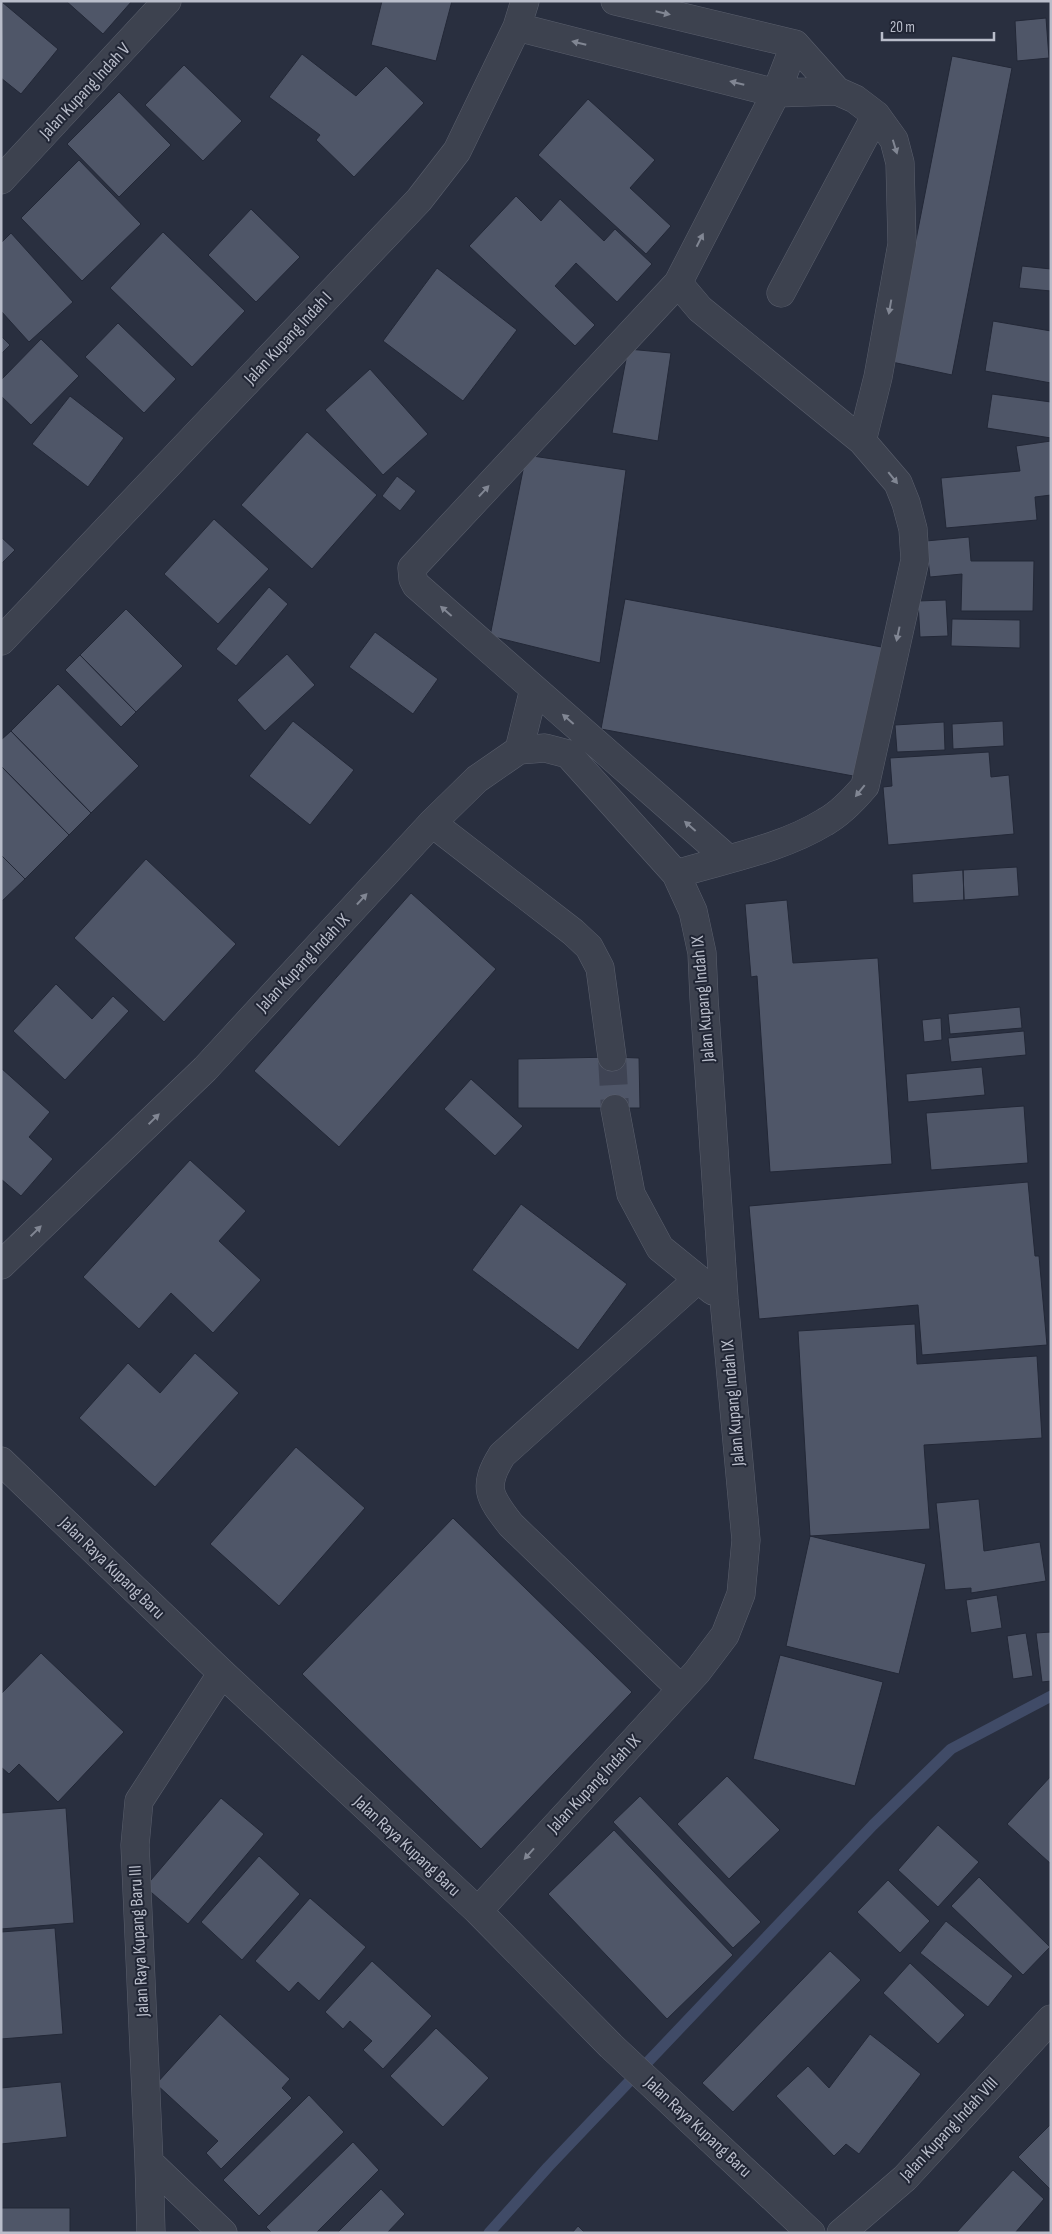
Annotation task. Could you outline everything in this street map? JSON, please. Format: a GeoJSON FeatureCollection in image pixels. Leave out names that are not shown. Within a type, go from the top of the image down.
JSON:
{"type":"FeatureCollection","features":[{"type":"Feature","properties":{"kind":"street","name":"Jalan Kupang Indah V"},"geometry":{"type":"LineString","coordinates":[[1,180],[167,1]]}},
{"type":"Feature","properties":{"kind":"street","name":"Jalan Kupang Indah I"},"geometry":{"type":"LineString","coordinates":[[1,641],[418,200],[457,151],[517,27],[525,1]]}},
{"type":"Feature","properties":{"kind":"street"},"geometry":{"type":"LineString","coordinates":[[615,1],[795,44],[837,91],[855,99],[876,114],[894,140],[900,163],[902,244],[878,377],[862,441]]}},
{"type":"Feature","properties":{"kind":"street"},"geometry":{"type":"LineString","coordinates":[[517,27],[776,93],[837,91]]}},
{"type":"Feature","properties":{"kind":"street"},"geometry":{"type":"LineString","coordinates":[[726,858],[416,585],[413,579],[412,568],[678,283],[776,93],[795,44]]}},
{"type":"Feature","properties":{"kind":"street"},"geometry":{"type":"LineString","coordinates":[[781,293],[876,114]]}},
{"type":"Feature","properties":{"kind":"street"},"geometry":{"type":"LineString","coordinates":[[676,874],[726,858],[750,854],[795,838],[826,822],[852,801],[865,786],[914,560],[913,529],[898,483],[862,441],[700,308],[678,283]]}},
{"type":"Feature","properties":{"kind":"street"},"geometry":{"type":"LineString","coordinates":[[519,750],[534,689]]}},
{"type":"Feature","properties":{"kind":"street","name":"Jalan Kupang Indah IX"},"geometry":{"type":"LineString","coordinates":[[1,1265],[205,1069],[432,823],[477,779],[519,750],[545,748],[568,754],[676,874],[694,910],[702,953],[724,1299],[746,1540],[741,1594],[725,1635],[681,1690],[478,1911]]}},
{"type":"Feature","properties":{"kind":"street"},"geometry":{"type":"LineString","coordinates":[[432,823],[573,932],[589,947],[600,968],[612,1057]]}},
{"type":"Feature","properties":{"kind":"street"},"geometry":{"type":"LineString","coordinates":[[615,1109],[631,1194],[660,1248],[724,1299]]}},
{"type":"Feature","properties":{"kind":"street"},"geometry":{"type":"LineString","coordinates":[[681,1690],[510,1525],[494,1504],[490,1493],[492,1472],[502,1455],[698,1279]]}},
{"type":"Feature","properties":{"kind":"street","name":"Jalan Raya Kupang Baru"},"geometry":{"type":"LineString","coordinates":[[1,1461],[222,1673],[478,1911],[611,2046],[811,2233]]}},
{"type":"Feature","properties":{"kind":"street","name":"Jalan Raya Kupang Baru III"},"geometry":{"type":"LineString","coordinates":[[151,2233],[135,1845],[139,1801],[222,1673]]}},
{"type":"Feature","properties":{"kind":"street","name":"Jalan Kupang Indah VIII"},"geometry":{"type":"LineString","coordinates":[[842,2233],[905,2178],[1051,2019]]}},
{"type":"Feature","properties":{"kind":"street"},"geometry":{"type":"LineString","coordinates":[[149,2162],[223,2233]]}},
{"type":"Feature","properties":{"kind":"building"},"geometry":{"type":"Polygon","coordinates":[[[66,1],[132,1],[103,34],[66,1]]]}},
{"type":"Feature","properties":{"kind":"building"},"geometry":{"type":"Polygon","coordinates":[[[382,1],[452,1],[436,61],[371,45],[382,1]]]}},
{"type":"Feature","properties":{"kind":"building"},"geometry":{"type":"Polygon","coordinates":[[[2,2],[58,49],[21,94],[1,78],[2,2]]]}},
{"type":"Feature","properties":{"kind":"building"},"geometry":{"type":"Polygon","coordinates":[[[1046,18],[1049,58],[1017,61],[1015,21],[1046,18]]]}},
{"type":"Feature","properties":{"kind":"building"},"geometry":{"type":"Polygon","coordinates":[[[302,54],[356,96],[386,66],[424,103],[354,177],[316,140],[320,135],[269,97],[302,54]]]}},
{"type":"Feature","properties":{"kind":"building"},"geometry":{"type":"Polygon","coordinates":[[[952,56],[1012,68],[952,375],[892,362],[952,56]]]}},
{"type":"Feature","properties":{"kind":"building"},"geometry":{"type":"Polygon","coordinates":[[[184,65],[242,121],[203,161],[145,105],[184,65]]]}},
{"type":"Feature","properties":{"kind":"building"},"geometry":{"type":"Polygon","coordinates":[[[119,92],[171,145],[119,197],[67,144],[119,92]]]}},
{"type":"Feature","properties":{"kind":"building"},"geometry":{"type":"Polygon","coordinates":[[[588,99],[655,160],[630,188],[671,226],[646,254],[538,155],[588,99]]]}},
{"type":"Feature","properties":{"kind":"building"},"geometry":{"type":"Polygon","coordinates":[[[79,160],[141,224],[82,281],[21,218],[79,160]]]}},
{"type":"Feature","properties":{"kind":"building"},"geometry":{"type":"Polygon","coordinates":[[[516,196],[541,221],[560,199],[604,241],[615,229],[652,264],[617,302],[576,263],[555,286],[595,325],[575,346],[469,246],[516,196]]]}},
{"type":"Feature","properties":{"kind":"building"},"geometry":{"type":"Polygon","coordinates":[[[251,209],[300,257],[256,302],[208,255],[251,209]]]}},
{"type":"Feature","properties":{"kind":"building"},"geometry":{"type":"Polygon","coordinates":[[[163,232],[245,311],[192,367],[110,288],[163,232]]]}},
{"type":"Feature","properties":{"kind":"building"},"geometry":{"type":"Polygon","coordinates":[[[11,233],[73,302],[29,342],[1,311],[1,243],[11,233]]]}},
{"type":"Feature","properties":{"kind":"building"},"geometry":{"type":"Polygon","coordinates":[[[1022,266],[1051,269],[1051,291],[1019,288],[1022,266]]]}},
{"type":"Feature","properties":{"kind":"building"},"geometry":{"type":"Polygon","coordinates":[[[437,268],[517,330],[463,401],[383,341],[437,268]]]}},
{"type":"Feature","properties":{"kind":"building"},"geometry":{"type":"Polygon","coordinates":[[[993,321],[1051,331],[1051,383],[985,371],[993,321]]]}},
{"type":"Feature","properties":{"kind":"building"},"geometry":{"type":"Polygon","coordinates":[[[118,323],[176,379],[144,413],[85,357],[118,323]]]}},
{"type":"Feature","properties":{"kind":"building"},"geometry":{"type":"Polygon","coordinates":[[[1,336],[10,345],[1,354],[1,336]]]}},
{"type":"Feature","properties":{"kind":"building"},"geometry":{"type":"Polygon","coordinates":[[[41,339],[79,376],[31,425],[1,396],[1,380],[41,339]]]}},
{"type":"Feature","properties":{"kind":"building"},"geometry":{"type":"Polygon","coordinates":[[[628,349],[671,353],[658,441],[612,433],[628,349]]]}},
{"type":"Feature","properties":{"kind":"building"},"geometry":{"type":"Polygon","coordinates":[[[370,369],[428,434],[383,475],[325,410],[370,369]]]}},
{"type":"Feature","properties":{"kind":"building"},"geometry":{"type":"Polygon","coordinates":[[[992,394],[1051,402],[1051,438],[987,428],[992,394]]]}},
{"type":"Feature","properties":{"kind":"building"},"geometry":{"type":"Polygon","coordinates":[[[70,396],[124,438],[88,487],[32,444],[70,396]]]}},
{"type":"Feature","properties":{"kind":"building"},"geometry":{"type":"Polygon","coordinates":[[[307,432],[377,495],[312,569],[241,505],[307,432]]]}},
{"type":"Feature","properties":{"kind":"building"},"geometry":{"type":"Polygon","coordinates":[[[1051,441],[1051,495],[1035,497],[1037,520],[946,528],[941,478],[1020,471],[1016,446],[1051,441]]]}},
{"type":"Feature","properties":{"kind":"building"},"geometry":{"type":"Polygon","coordinates":[[[526,455],[626,470],[600,663],[490,636],[526,455]]]}},
{"type":"Feature","properties":{"kind":"building"},"geometry":{"type":"Polygon","coordinates":[[[397,476],[416,491],[400,511],[382,496],[397,476]]]}},
{"type":"Feature","properties":{"kind":"building"},"geometry":{"type":"Polygon","coordinates":[[[214,519],[269,569],[218,624],[164,574],[214,519]]]}},
{"type":"Feature","properties":{"kind":"building"},"geometry":{"type":"Polygon","coordinates":[[[1,537],[15,550],[1,564],[1,537]]]}},
{"type":"Feature","properties":{"kind":"building"},"geometry":{"type":"Polygon","coordinates":[[[969,537],[971,561],[1034,561],[1033,611],[961,611],[962,574],[930,577],[926,541],[969,537]]]}},
{"type":"Feature","properties":{"kind":"building"},"geometry":{"type":"Polygon","coordinates":[[[269,587],[288,604],[236,666],[216,649],[269,587]]]}},
{"type":"Feature","properties":{"kind":"building"},"geometry":{"type":"Polygon","coordinates":[[[625,599],[887,648],[864,778],[601,729],[625,599]]]}},
{"type":"Feature","properties":{"kind":"building"},"geometry":{"type":"Polygon","coordinates":[[[946,600],[948,636],[920,637],[918,601],[946,600]]]}},
{"type":"Feature","properties":{"kind":"building"},"geometry":{"type":"Polygon","coordinates":[[[126,609],[183,666],[136,712],[80,655],[126,609]]]}},
{"type":"Feature","properties":{"kind":"building"},"geometry":{"type":"Polygon","coordinates":[[[952,619],[1020,620],[1020,648],[951,646],[952,619]]]}},
{"type":"Feature","properties":{"kind":"building"},"geometry":{"type":"Polygon","coordinates":[[[375,632],[438,679],[413,714],[349,667],[375,632]]]}},
{"type":"Feature","properties":{"kind":"building"},"geometry":{"type":"Polygon","coordinates":[[[287,654],[315,685],[265,731],[237,700],[287,654]]]}},
{"type":"Feature","properties":{"kind":"building"},"geometry":{"type":"Polygon","coordinates":[[[80,655],[136,712],[121,727],[65,670],[80,655]]]}},
{"type":"Feature","properties":{"kind":"building"},"geometry":{"type":"Polygon","coordinates":[[[58,684],[139,766],[91,813],[11,731],[58,684]]]}},
{"type":"Feature","properties":{"kind":"building"},"geometry":{"type":"Polygon","coordinates":[[[293,721],[354,770],[310,825],[249,776],[293,721]]]}},
{"type":"Feature","properties":{"kind":"building"},"geometry":{"type":"Polygon","coordinates":[[[1003,721],[1004,746],[953,749],[952,724],[1003,721]]]}},
{"type":"Feature","properties":{"kind":"building"},"geometry":{"type":"Polygon","coordinates":[[[944,722],[945,750],[897,752],[895,725],[944,722]]]}},
{"type":"Feature","properties":{"kind":"building"},"geometry":{"type":"Polygon","coordinates":[[[11,731],[91,813],[69,835],[1,766],[1,740],[11,731]]]}},
{"type":"Feature","properties":{"kind":"building"},"geometry":{"type":"Polygon","coordinates":[[[989,752],[991,777],[1009,775],[1014,834],[888,845],[883,787],[892,786],[890,758],[989,752]]]}},
{"type":"Feature","properties":{"kind":"building"},"geometry":{"type":"Polygon","coordinates":[[[1,766],[69,835],[25,879],[1,855],[1,766]]]}},
{"type":"Feature","properties":{"kind":"building"},"geometry":{"type":"Polygon","coordinates":[[[1,855],[25,879],[1,902],[1,855]]]}},
{"type":"Feature","properties":{"kind":"building"},"geometry":{"type":"Polygon","coordinates":[[[146,859],[236,944],[164,1022],[74,938],[146,859]]]}},
{"type":"Feature","properties":{"kind":"building"},"geometry":{"type":"Polygon","coordinates":[[[1017,867],[1019,896],[964,900],[963,870],[1017,867]]]}},
{"type":"Feature","properties":{"kind":"building"},"geometry":{"type":"Polygon","coordinates":[[[963,870],[964,900],[913,903],[912,874],[963,870]]]}},
{"type":"Feature","properties":{"kind":"building"},"geometry":{"type":"Polygon","coordinates":[[[411,893],[496,969],[339,1147],[254,1071],[411,893]]]}},
{"type":"Feature","properties":{"kind":"building"},"geometry":{"type":"Polygon","coordinates":[[[787,900],[793,963],[878,958],[892,1164],[770,1172],[757,976],[751,977],[745,904],[787,900]]]}},
{"type":"Feature","properties":{"kind":"building"},"geometry":{"type":"Polygon","coordinates":[[[56,984],[92,1019],[113,996],[129,1011],[65,1080],[13,1031],[56,984]]]}},
{"type":"Feature","properties":{"kind":"building"},"geometry":{"type":"Polygon","coordinates":[[[1020,1007],[1022,1028],[950,1034],[948,1014],[1020,1007]]]}},
{"type":"Feature","properties":{"kind":"building"},"geometry":{"type":"Polygon","coordinates":[[[941,1018],[942,1040],[924,1042],[922,1020],[941,1018]]]}},
{"type":"Feature","properties":{"kind":"building"},"geometry":{"type":"Polygon","coordinates":[[[1024,1031],[1026,1055],[951,1062],[948,1038],[1024,1031]]]}},
{"type":"Feature","properties":{"kind":"building"},"geometry":{"type":"Polygon","coordinates":[[[639,1058],[640,1108],[518,1108],[518,1059],[639,1058]]]}},
{"type":"Feature","properties":{"kind":"building"},"geometry":{"type":"Polygon","coordinates":[[[982,1067],[985,1095],[908,1102],[906,1074],[982,1067]]]}},
{"type":"Feature","properties":{"kind":"building"},"geometry":{"type":"Polygon","coordinates":[[[1,1068],[50,1112],[29,1137],[53,1159],[21,1196],[1,1179],[1,1068]]]}},
{"type":"Feature","properties":{"kind":"building"},"geometry":{"type":"Polygon","coordinates":[[[471,1079],[523,1126],[495,1156],[444,1109],[471,1079]]]}},
{"type":"Feature","properties":{"kind":"building"},"geometry":{"type":"Polygon","coordinates":[[[1024,1106],[1028,1163],[931,1170],[926,1113],[1024,1106]]]}},
{"type":"Feature","properties":{"kind":"building"},"geometry":{"type":"Polygon","coordinates":[[[190,1160],[246,1211],[219,1241],[261,1280],[213,1333],[171,1293],[139,1329],[83,1277],[190,1160]]]}},
{"type":"Feature","properties":{"kind":"building"},"geometry":{"type":"Polygon","coordinates":[[[1028,1182],[1035,1256],[1039,1256],[1047,1345],[922,1355],[918,1305],[759,1319],[749,1206],[1028,1182]]]}},
{"type":"Feature","properties":{"kind":"building"},"geometry":{"type":"Polygon","coordinates":[[[521,1204],[627,1284],[578,1350],[472,1270],[521,1204]]]}},
{"type":"Feature","properties":{"kind":"building"},"geometry":{"type":"Polygon","coordinates":[[[915,1324],[917,1364],[1037,1356],[1042,1438],[924,1445],[930,1529],[810,1536],[798,1331],[915,1324]]]}},
{"type":"Feature","properties":{"kind":"building"},"geometry":{"type":"Polygon","coordinates":[[[195,1353],[239,1393],[155,1487],[79,1418],[128,1363],[160,1393],[195,1353]]]}},
{"type":"Feature","properties":{"kind":"building"},"geometry":{"type":"Polygon","coordinates":[[[296,1447],[365,1508],[279,1606],[210,1544],[296,1447]]]}},
{"type":"Feature","properties":{"kind":"building"},"geometry":{"type":"Polygon","coordinates":[[[979,1499],[984,1551],[1040,1542],[1046,1581],[971,1593],[971,1588],[945,1590],[936,1503],[979,1499]]]}},
{"type":"Feature","properties":{"kind":"building"},"geometry":{"type":"Polygon","coordinates":[[[453,1518],[632,1692],[481,1849],[302,1674],[453,1518]]]}},
{"type":"Feature","properties":{"kind":"building"},"geometry":{"type":"Polygon","coordinates":[[[810,1536],[926,1564],[899,1674],[786,1646],[810,1536]]]}},
{"type":"Feature","properties":{"kind":"building"},"geometry":{"type":"Polygon","coordinates":[[[997,1595],[1002,1628],[971,1633],[966,1600],[997,1595]]]}},
{"type":"Feature","properties":{"kind":"building"},"geometry":{"type":"Polygon","coordinates":[[[1051,1632],[1051,1681],[1042,1682],[1036,1633],[1051,1632]]]}},
{"type":"Feature","properties":{"kind":"building"},"geometry":{"type":"Polygon","coordinates":[[[1026,1633],[1033,1676],[1013,1679],[1007,1636],[1026,1633]]]}},
{"type":"Feature","properties":{"kind":"building"},"geometry":{"type":"Polygon","coordinates":[[[41,1653],[124,1732],[58,1802],[19,1764],[9,1774],[1,1767],[1,1694],[41,1653]]]}},
{"type":"Feature","properties":{"kind":"building"},"geometry":{"type":"Polygon","coordinates":[[[780,1655],[883,1682],[855,1786],[753,1759],[780,1655]]]}},
{"type":"Feature","properties":{"kind":"building"},"geometry":{"type":"Polygon","coordinates":[[[727,1776],[780,1830],[729,1879],[677,1824],[727,1776]]]}},
{"type":"Feature","properties":{"kind":"building"},"geometry":{"type":"Polygon","coordinates":[[[1051,1776],[1051,1864],[1007,1824],[1051,1776]]]}},
{"type":"Feature","properties":{"kind":"building"},"geometry":{"type":"Polygon","coordinates":[[[640,1796],[761,1922],[733,1948],[613,1822],[640,1796]]]}},
{"type":"Feature","properties":{"kind":"building"},"geometry":{"type":"Polygon","coordinates":[[[221,1798],[264,1834],[188,1924],[145,1887],[221,1798]]]}},
{"type":"Feature","properties":{"kind":"building"},"geometry":{"type":"Polygon","coordinates":[[[66,1808],[74,1923],[1,1929],[1,1813],[66,1808]]]}},
{"type":"Feature","properties":{"kind":"building"},"geometry":{"type":"Polygon","coordinates":[[[938,1825],[979,1862],[938,1907],[898,1870],[938,1825]]]}},
{"type":"Feature","properties":{"kind":"building"},"geometry":{"type":"Polygon","coordinates":[[[614,1830],[733,1955],[667,2019],[548,1894],[614,1830]]]}},
{"type":"Feature","properties":{"kind":"building"},"geometry":{"type":"Polygon","coordinates":[[[259,1856],[300,1894],[242,1960],[201,1922],[259,1856]]]}},
{"type":"Feature","properties":{"kind":"building"},"geometry":{"type":"Polygon","coordinates":[[[979,1877],[1050,1947],[1023,1975],[951,1906],[979,1877]]]}},
{"type":"Feature","properties":{"kind":"building"},"geometry":{"type":"Polygon","coordinates":[[[888,1880],[930,1921],[900,1953],[857,1912],[888,1880]]]}},
{"type":"Feature","properties":{"kind":"building"},"geometry":{"type":"Polygon","coordinates":[[[310,1898],[366,1947],[319,2001],[298,1982],[289,1992],[255,1961],[310,1898]]]}},
{"type":"Feature","properties":{"kind":"building"},"geometry":{"type":"Polygon","coordinates":[[[946,1921],[1013,1976],[988,2007],[920,1953],[946,1921]]]}},
{"type":"Feature","properties":{"kind":"building"},"geometry":{"type":"Polygon","coordinates":[[[55,1928],[63,2034],[1,2039],[1,1932],[55,1928]]]}},
{"type":"Feature","properties":{"kind":"building"},"geometry":{"type":"Polygon","coordinates":[[[830,1951],[861,1980],[733,2112],[702,2083],[830,1951]]]}},
{"type":"Feature","properties":{"kind":"building"},"geometry":{"type":"Polygon","coordinates":[[[372,1961],[432,2016],[383,2069],[363,2050],[372,2041],[350,2021],[343,2029],[325,2012],[372,1961]]]}},
{"type":"Feature","properties":{"kind":"building"},"geometry":{"type":"Polygon","coordinates":[[[910,1963],[965,2015],[938,2044],[883,1993],[910,1963]]]}},
{"type":"Feature","properties":{"kind":"building"},"geometry":{"type":"Polygon","coordinates":[[[220,2014],[290,2079],[282,2088],[292,2098],[221,2169],[206,2153],[218,2141],[156,2084],[220,2014]]]}},
{"type":"Feature","properties":{"kind":"building"},"geometry":{"type":"Polygon","coordinates":[[[436,2028],[489,2078],[443,2127],[390,2076],[436,2028]]]}},
{"type":"Feature","properties":{"kind":"building"},"geometry":{"type":"Polygon","coordinates":[[[870,2034],[921,2074],[859,2154],[846,2144],[834,2156],[776,2096],[808,2066],[829,2088],[870,2034]]]}},
{"type":"Feature","properties":{"kind":"building"},"geometry":{"type":"Polygon","coordinates":[[[61,2082],[67,2137],[1,2144],[1,2088],[61,2082]]]}},
{"type":"Feature","properties":{"kind":"building"},"geometry":{"type":"Polygon","coordinates":[[[309,2095],[344,2132],[259,2216],[223,2180],[309,2095]]]}},
{"type":"Feature","properties":{"kind":"building"},"geometry":{"type":"Polygon","coordinates":[[[1051,2124],[1051,2190],[1018,2157],[1051,2124]]]}},
{"type":"Feature","properties":{"kind":"building"},"geometry":{"type":"Polygon","coordinates":[[[353,2142],[379,2170],[316,2233],[272,2233],[266,2227],[353,2142]]]}},
{"type":"Feature","properties":{"kind":"building"},"geometry":{"type":"Polygon","coordinates":[[[1013,2170],[1044,2199],[1015,2233],[956,2233],[1013,2170]]]}},
{"type":"Feature","properties":{"kind":"building"},"geometry":{"type":"Polygon","coordinates":[[[381,2189],[405,2214],[387,2233],[337,2233],[381,2189]]]}},
{"type":"Feature","properties":{"kind":"building"},"geometry":{"type":"Polygon","coordinates":[[[1,2208],[70,2208],[70,2233],[1,2233],[1,2208]]]}},
{"type":"Feature","properties":{"kind":"building"},"geometry":{"type":"Polygon","coordinates":[[[578,2226],[585,2233],[572,2233],[578,2226]]]}},
{"type":"Feature","properties":{"kind":"waterway"},"geometry":{"type":"LineString","coordinates":[[489,2233],[548,2167],[873,1825],[951,1749],[1051,1696]]}},
{"type":"Feature","properties":{"kind":"tunnel"},"geometry":{"type":"LineString","coordinates":[[612,1057],[615,1109]]}}]}
